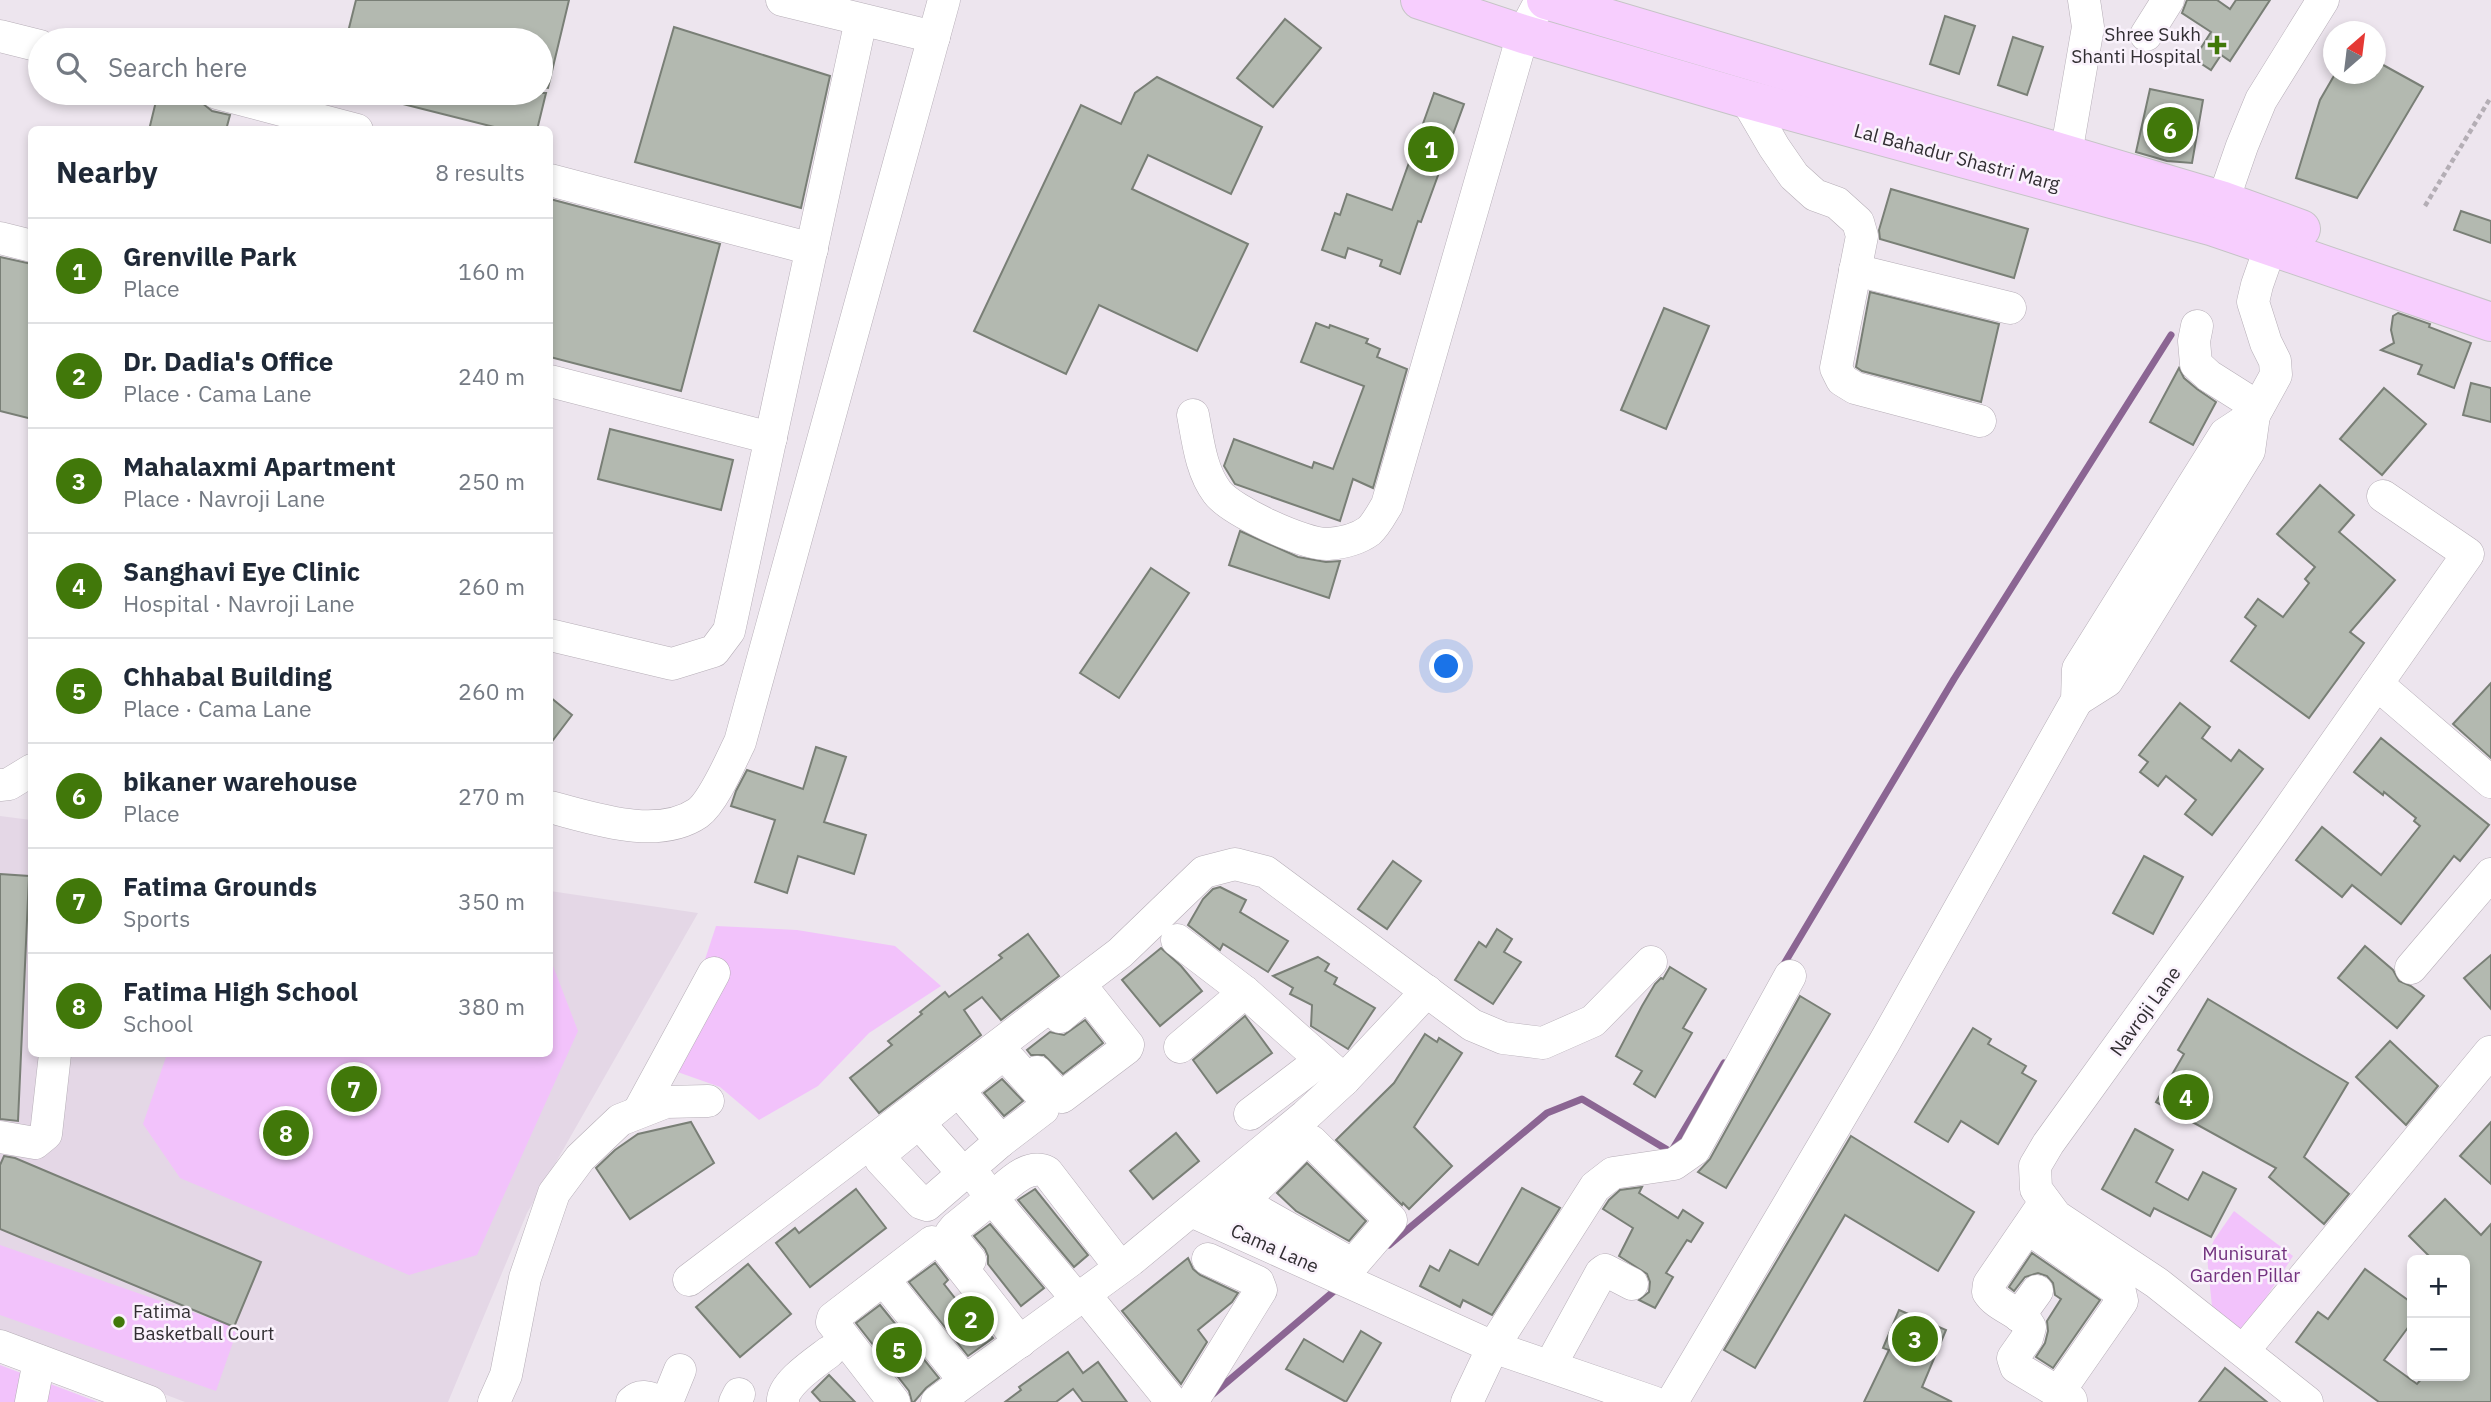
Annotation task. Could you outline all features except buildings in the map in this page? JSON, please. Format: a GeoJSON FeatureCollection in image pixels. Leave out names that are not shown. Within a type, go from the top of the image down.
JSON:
{"type":"FeatureCollection","features":[{"type":"Feature","properties":{"kind":"main road","name":"Lal Bahadur Shastri Marg"},"geometry":{"type":"LineString","coordinates":[[1420,0],[1523,34],[1746,99],[2219,214]]}},
{"type":"Feature","properties":{"kind":"main road","name":"Lal Bahadur Shastri Marg"},"geometry":{"type":"LineString","coordinates":[[1543,0],[2066,153],[2491,322]]}},
{"type":"Feature","properties":{"kind":"main road","name":"Lal Bahadur Shastri Marg"},"geometry":{"type":"LineString","coordinates":[[2275,234],[2381,258],[2491,293]]}},
{"type":"Feature","properties":{"kind":"street"},"geometry":{"type":"LineString","coordinates":[[782,0],[934,37]]}},
{"type":"Feature","properties":{"kind":"street"},"geometry":{"type":"LineString","coordinates":[[553,808],[615,824],[664,827],[699,812],[717,787],[740,742],[944,0]]}},
{"type":"Feature","properties":{"kind":"street"},"geometry":{"type":"LineString","coordinates":[[1193,415],[1204,466],[1217,494],[1254,519],[1294,536],[1325,544],[1351,540],[1369,531],[1387,505],[1523,34],[1543,0]]}},
{"type":"Feature","properties":{"kind":"street"},"geometry":{"type":"LineString","coordinates":[[2066,153],[2088,27],[2084,0]]}},
{"type":"Feature","properties":{"kind":"street"},"geometry":{"type":"LineString","coordinates":[[2146,35],[2168,0]]}},
{"type":"Feature","properties":{"kind":"street"},"geometry":{"type":"LineString","coordinates":[[2219,214],[2261,100],[2323,0]]}},
{"type":"Feature","properties":{"kind":"street"},"geometry":{"type":"LineString","coordinates":[[553,636],[672,664],[714,651],[729,631],[861,20]]}},
{"type":"Feature","properties":{"kind":"street"},"geometry":{"type":"LineString","coordinates":[[0,36],[28,44]]}},
{"type":"Feature","properties":{"kind":"street"},"geometry":{"type":"LineString","coordinates":[[1746,99],[1774,148],[1794,176],[1815,195],[1837,203],[1858,222],[1862,236],[1836,368],[1842,380],[1855,388],[1980,421]]}},
{"type":"Feature","properties":{"kind":"street"},"geometry":{"type":"LineString","coordinates":[[262,105],[342,126]]}},
{"type":"Feature","properties":{"kind":"street"},"geometry":{"type":"LineString","coordinates":[[553,181],[812,249]]}},
{"type":"Feature","properties":{"kind":"street"},"geometry":{"type":"LineString","coordinates":[[1672,1402],[1884,1043],[2077,700],[2078,668],[2177,539],[2225,462],[2225,434],[2256,411],[2276,374],[2275,360],[2266,343],[2253,302],[2275,234]]}},
{"type":"Feature","properties":{"kind":"street"},"geometry":{"type":"LineString","coordinates":[[0,238],[28,245]]}},
{"type":"Feature","properties":{"kind":"street"},"geometry":{"type":"LineString","coordinates":[[1855,270],[2010,308]]}},
{"type":"Feature","properties":{"kind":"street"},"geometry":{"type":"LineString","coordinates":[[2197,326],[2193,341],[2196,364],[2256,411]]}},
{"type":"Feature","properties":{"kind":"street"},"geometry":{"type":"LineString","coordinates":[[553,382],[771,438]]}},
{"type":"Feature","properties":{"kind":"street","name":"Navroji Lane"},"geometry":{"type":"LineString","coordinates":[[2045,1202],[2036,1189],[2035,1166],[2048,1144],[2468,554],[2383,496]]}},
{"type":"Feature","properties":{"kind":"street"},"geometry":{"type":"LineString","coordinates":[[2377,684],[2491,782]]}},
{"type":"Feature","properties":{"kind":"street"},"geometry":{"type":"LineString","coordinates":[[0,785],[9,785],[28,773]]}},
{"type":"Feature","properties":{"kind":"street"},"geometry":{"type":"LineString","coordinates":[[689,1280],[1014,1045],[1120,953],[1204,872],[1235,864],[1266,872],[1472,1025],[1503,1038],[1544,1043],[1593,1021],[1651,962]]}},
{"type":"Feature","properties":{"kind":"street"},"geometry":{"type":"LineString","coordinates":[[2411,968],[2491,874]]}},
{"type":"Feature","properties":{"kind":"street"},"geometry":{"type":"LineString","coordinates":[[1177,940],[1245,992],[1332,1070]]}},
{"type":"Feature","properties":{"kind":"street"},"geometry":{"type":"LineString","coordinates":[[639,1111],[714,973]]}},
{"type":"Feature","properties":{"kind":"street"},"geometry":{"type":"LineString","coordinates":[[1467,1402],[1493,1347],[1595,1187],[1613,1172],[1674,1164],[1694,1150],[1790,976]]}},
{"type":"Feature","properties":{"kind":"street"},"geometry":{"type":"LineString","coordinates":[[1180,1047],[1245,992]]}},
{"type":"Feature","properties":{"kind":"street"},"geometry":{"type":"LineString","coordinates":[[884,1280],[955,1384],[1076,1293],[1112,1258],[1191,1211],[1305,1116],[1332,1070],[1427,992]]}},
{"type":"Feature","properties":{"kind":"street"},"geometry":{"type":"LineString","coordinates":[[2244,1350],[2490,1052]]}},
{"type":"Feature","properties":{"kind":"street"},"geometry":{"type":"LineString","coordinates":[[0,1137],[35,1143],[46,1134],[55,1057]]}},
{"type":"Feature","properties":{"kind":"street"},"geometry":{"type":"LineString","coordinates":[[915,1118],[883,1152],[881,1160],[921,1203],[927,1205],[1001,1140],[1042,1109],[1045,1100],[1005,1057],[998,1058],[955,1086]]}},
{"type":"Feature","properties":{"kind":"street"},"geometry":{"type":"LineString","coordinates":[[1250,1114],[1271,1080],[1332,1070]]}},
{"type":"Feature","properties":{"kind":"street"},"geometry":{"type":"LineString","coordinates":[[1271,1080],[1305,1116]]}},
{"type":"Feature","properties":{"kind":"street"},"geometry":{"type":"LineString","coordinates":[[955,1086],[1001,1140]]}},
{"type":"Feature","properties":{"kind":"street"},"geometry":{"type":"LineString","coordinates":[[494,1402],[506,1375],[525,1278],[554,1193],[580,1158],[620,1120],[666,1102],[708,1101]]}},
{"type":"Feature","properties":{"kind":"street"},"geometry":{"type":"LineString","coordinates":[[915,1118],[992,1198],[1172,1402]]}},
{"type":"Feature","properties":{"kind":"street"},"geometry":{"type":"LineString","coordinates":[[1023,1332],[952,1238],[951,1233],[955,1228],[1029,1170],[1039,1168],[1047,1172],[1112,1258]]}},
{"type":"Feature","properties":{"kind":"street"},"geometry":{"type":"LineString","coordinates":[[1191,1211],[1242,1202]]}},
{"type":"Feature","properties":{"kind":"street"},"geometry":{"type":"LineString","coordinates":[[2066,1398],[2016,1367],[2013,1358],[2027,1338],[2029,1327],[2026,1321],[1994,1301],[1988,1292],[1989,1284],[2045,1202],[2056,1216],[2157,1283],[2307,1402]]}},
{"type":"Feature","properties":{"kind":"street","name":"Cama Lane"},"geometry":{"type":"LineString","coordinates":[[1191,1211],[1493,1347],[1654,1402]]}},
{"type":"Feature","properties":{"kind":"street"},"geometry":{"type":"LineString","coordinates":[[2028,1228],[2120,1292],[2122,1297],[2066,1398]]}},
{"type":"Feature","properties":{"kind":"street"},"geometry":{"type":"LineString","coordinates":[[1192,1402],[1261,1290],[1258,1282],[1218,1264],[1254,1239]]}},
{"type":"Feature","properties":{"kind":"street"},"geometry":{"type":"LineString","coordinates":[[894,1402],[832,1322],[833,1318],[932,1242],[944,1245],[1023,1332]]}},
{"type":"Feature","properties":{"kind":"street"},"geometry":{"type":"LineString","coordinates":[[1550,1366],[1601,1273],[1610,1271],[1632,1284]]}},
{"type":"Feature","properties":{"kind":"street"},"geometry":{"type":"LineString","coordinates":[[2066,1398],[2157,1283]]}},
{"type":"Feature","properties":{"kind":"street"},"geometry":{"type":"LineString","coordinates":[[2019,1316],[2037,1291]]}},
{"type":"Feature","properties":{"kind":"street"},"geometry":{"type":"LineString","coordinates":[[783,1402],[782,1396],[787,1387],[821,1343],[870,1402]]}},
{"type":"Feature","properties":{"kind":"street"},"geometry":{"type":"LineString","coordinates":[[0,1346],[150,1402]]}},
{"type":"Feature","properties":{"kind":"street"},"geometry":{"type":"LineString","coordinates":[[31,1402],[39,1361]]}},
{"type":"Feature","properties":{"kind":"street"},"geometry":{"type":"LineString","coordinates":[[667,1402],[680,1370]]}},
{"type":"Feature","properties":{"kind":"street"},"geometry":{"type":"LineString","coordinates":[[632,1402],[637,1397],[647,1396],[661,1402]]}},
{"type":"Feature","properties":{"kind":"path"},"geometry":{"type":"LineString","coordinates":[[2426,206],[2491,97]]}},
{"type":"Feature","properties":{"kind":"shaded area"},"geometry":{"type":"Polygon","coordinates":[[[0,816],[28,820],[28,1057],[553,1057],[553,891],[698,913],[527,1213],[448,1402],[185,1402],[0,1332],[0,816]]]}},
{"type":"Feature","properties":{"kind":"green space"},"geometry":{"type":"Polygon","coordinates":[[[716,926],[797,930],[895,946],[941,986],[869,1033],[818,1086],[759,1120],[720,1087],[669,1069],[716,926]]]}},
{"type":"Feature","properties":{"kind":"green space"},"geometry":{"type":"Polygon","coordinates":[[[553,966],[578,1031],[477,1255],[409,1275],[180,1178],[143,1124],[166,1057],[553,1057],[553,966]]]}},
{"type":"Feature","properties":{"kind":"green space","name":"Munisurat Garden Pillar"},"geometry":{"type":"Polygon","coordinates":[[[2234,1211],[2293,1256],[2236,1344],[2214,1326],[2207,1257],[2214,1240],[2234,1211]]]}},
{"type":"Feature","properties":{"kind":"green space","name":"Fatima Basketball Court"},"geometry":{"type":"Polygon","coordinates":[[[0,1245],[238,1328],[216,1391],[0,1315],[0,1245]]]}},
{"type":"Feature","properties":{"kind":"green space"},"geometry":{"type":"Polygon","coordinates":[[[0,1365],[98,1402],[0,1402],[0,1365]]]}},
{"type":"Feature","properties":{"kind":"waterway"},"geometry":{"type":"LineString","coordinates":[[1781,969],[1954,679],[2171,335]]}},
{"type":"Feature","properties":{"kind":"waterway"},"geometry":{"type":"LineString","coordinates":[[1389,1245],[1547,1113],[1582,1099],[1671,1152],[1724,1063]]}},
{"type":"Feature","properties":{"kind":"waterway"},"geometry":{"type":"LineString","coordinates":[[1213,1394],[1340,1286]]}},
{"type":"Feature","properties":{"kind":"place","name":"Shree Sukh Shanti Hospital"},"geometry":{"type":"Point","coordinates":[2217,45]}},
{"type":"Feature","properties":{"kind":"place","name":"bikaner warehouse"},"geometry":{"type":"Point","coordinates":[2170,130]}},
{"type":"Feature","properties":{"kind":"place","name":"Grenville Park"},"geometry":{"type":"Point","coordinates":[1431,149]}},
{"type":"Feature","properties":{"kind":"place","name":"Fatima Grounds"},"geometry":{"type":"Point","coordinates":[354,1089]}},
{"type":"Feature","properties":{"kind":"place","name":"Sanghavi Eye Clinic"},"geometry":{"type":"Point","coordinates":[2186,1097]}},
{"type":"Feature","properties":{"kind":"place","name":"Fatima High School"},"geometry":{"type":"Point","coordinates":[286,1133]}},
{"type":"Feature","properties":{"kind":"place","name":"Dr. Dadia's Office"},"geometry":{"type":"Point","coordinates":[971,1319]}},
{"type":"Feature","properties":{"kind":"place","name":"Fatima Basketball Court"},"geometry":{"type":"Point","coordinates":[119,1322]}},
{"type":"Feature","properties":{"kind":"place","name":"Mahalaxmi Apartment"},"geometry":{"type":"Point","coordinates":[1915,1339]}},
{"type":"Feature","properties":{"kind":"place","name":"Chhabal Building"},"geometry":{"type":"Point","coordinates":[899,1350]}}]}
